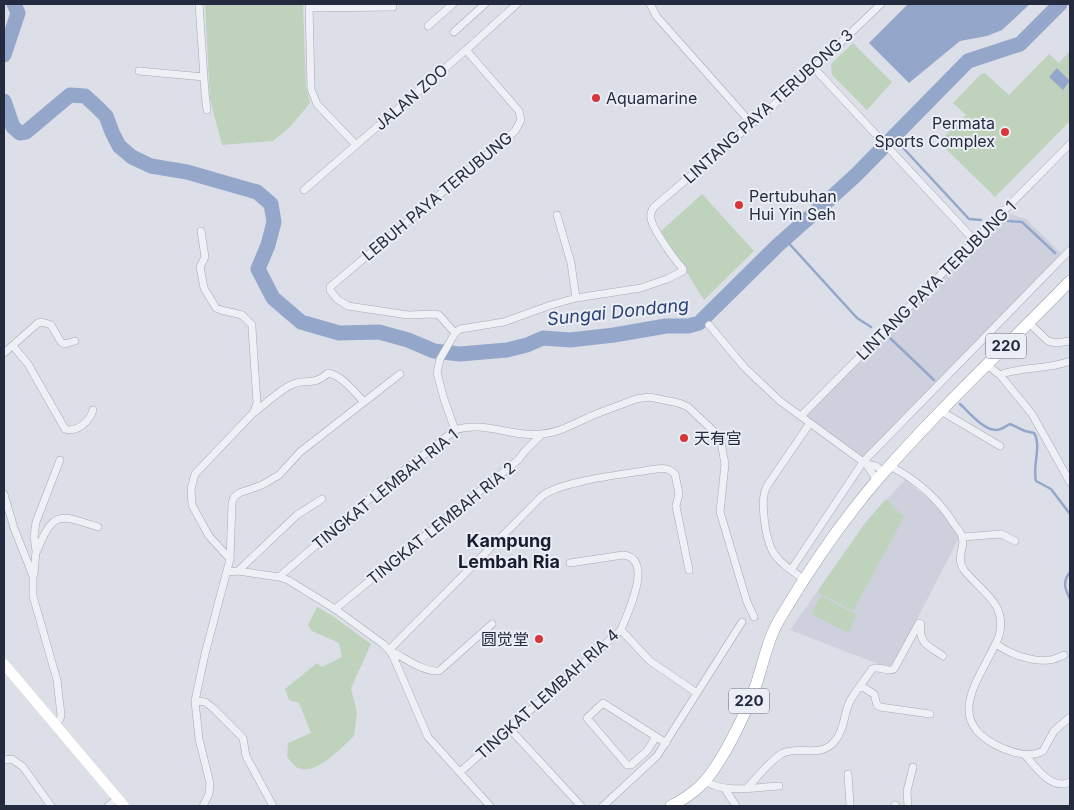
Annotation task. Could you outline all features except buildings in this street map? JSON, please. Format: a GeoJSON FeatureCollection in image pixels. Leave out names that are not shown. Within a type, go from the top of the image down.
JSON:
{"type":"FeatureCollection","features":[{"type":"Feature","properties":{"kind":"main road","name":"220"},"geometry":{"type":"LineString","coordinates":[[671,806],[684,799],[704,781],[732,738],[756,685],[772,633],[780,617],[804,579],[884,473],[941,411],[1070,281]]}},
{"type":"Feature","properties":{"kind":"main road"},"geometry":{"type":"LineString","coordinates":[[4,664],[121,803]]}},
{"type":"Feature","properties":{"kind":"street"},"geometry":{"type":"LineString","coordinates":[[199,4],[208,110]]}},
{"type":"Feature","properties":{"kind":"street"},"geometry":{"type":"LineString","coordinates":[[428,26],[453,4]]}},
{"type":"Feature","properties":{"kind":"street"},"geometry":{"type":"LineString","coordinates":[[454,32],[485,4]]}},
{"type":"Feature","properties":{"kind":"street","name":"JALAN ZOO"},"geometry":{"type":"LineString","coordinates":[[304,190],[517,4]]}},
{"type":"Feature","properties":{"kind":"street"},"geometry":{"type":"LineString","coordinates":[[650,4],[657,17],[752,124]]}},
{"type":"Feature","properties":{"kind":"street","name":"LINTANG PAYA TERUBONG 3"},"geometry":{"type":"LineString","coordinates":[[576,298],[641,288],[683,272],[683,269],[653,225],[650,217],[654,207],[752,124],[881,4]]}},
{"type":"Feature","properties":{"kind":"street"},"geometry":{"type":"LineString","coordinates":[[356,145],[327,115],[313,97],[311,89],[309,6],[393,7]]}},
{"type":"Feature","properties":{"kind":"street","name":"LEBUH PAYA TERUBUNG"},"geometry":{"type":"LineString","coordinates":[[455,333],[439,315],[408,315],[348,306],[337,299],[330,290],[331,285],[515,131],[521,120],[518,111],[466,50]]}},
{"type":"Feature","properties":{"kind":"street"},"geometry":{"type":"LineString","coordinates":[[814,68],[976,241]]}},
{"type":"Feature","properties":{"kind":"street"},"geometry":{"type":"LineString","coordinates":[[139,71],[204,77]]}},
{"type":"Feature","properties":{"kind":"street","name":"LINTANG PAYA TERUBUNG 1"},"geometry":{"type":"LineString","coordinates":[[801,416],[1070,144]]}},
{"type":"Feature","properties":{"kind":"street"},"geometry":{"type":"LineString","coordinates":[[455,430],[437,373],[440,359],[455,333],[460,329],[504,322],[576,298],[571,263],[557,215]]}},
{"type":"Feature","properties":{"kind":"street"},"geometry":{"type":"LineString","coordinates":[[201,231],[205,257],[200,267],[204,288],[216,308],[242,315],[252,325],[257,403],[254,412]]}},
{"type":"Feature","properties":{"kind":"street"},"geometry":{"type":"LineString","coordinates":[[790,570],[864,463],[1070,250]]}},
{"type":"Feature","properties":{"kind":"street"},"geometry":{"type":"LineString","coordinates":[[4,353],[38,323],[42,322],[51,325],[61,342],[65,344],[75,341]]}},
{"type":"Feature","properties":{"kind":"street"},"geometry":{"type":"LineString","coordinates":[[1029,323],[1048,341],[1056,343],[1070,341]]}},
{"type":"Feature","properties":{"kind":"street"},"geometry":{"type":"LineString","coordinates":[[709,324],[745,368],[780,401],[864,463],[884,473],[912,477],[944,507],[963,537],[960,564],[990,595],[1000,615],[1001,630],[996,644],[977,680],[970,701],[969,716],[975,728],[987,739],[1004,749],[1025,755],[1038,754],[1043,751],[1054,731],[1070,717]]}},
{"type":"Feature","properties":{"kind":"street"},"geometry":{"type":"LineString","coordinates":[[13,346],[28,364],[65,429],[72,430],[87,422],[93,410]]}},
{"type":"Feature","properties":{"kind":"street"},"geometry":{"type":"LineString","coordinates":[[1000,376],[1008,372],[1032,370],[1070,361]]}},
{"type":"Feature","properties":{"kind":"street"},"geometry":{"type":"LineString","coordinates":[[987,365],[1000,376],[1032,414],[1070,482]]}},
{"type":"Feature","properties":{"kind":"street"},"geometry":{"type":"LineString","coordinates":[[230,559],[209,536],[192,505],[191,489],[195,474],[254,412],[288,386],[296,383],[316,381],[322,379],[328,373],[341,380],[364,402]]}},
{"type":"Feature","properties":{"kind":"street"},"geometry":{"type":"LineString","coordinates":[[203,806],[209,794],[210,783],[199,739],[195,701],[205,654],[230,559],[232,503],[234,497],[239,493],[262,485],[279,475],[300,452],[400,374]]}},
{"type":"Feature","properties":{"kind":"street","name":"TINGKAT LEMBAH RIA 1"},"geometry":{"type":"LineString","coordinates":[[279,577],[382,488],[455,430],[467,427],[505,430],[524,434],[542,434],[561,430],[636,399],[649,397],[679,403],[688,407],[720,437],[725,464],[720,512],[747,602],[754,617]]}},
{"type":"Feature","properties":{"kind":"street"},"geometry":{"type":"LineString","coordinates":[[941,411],[1000,446]]}},
{"type":"Feature","properties":{"kind":"street"},"geometry":{"type":"LineString","coordinates":[[804,579],[790,570],[769,547],[766,539],[763,496],[767,486],[810,423]]}},
{"type":"Feature","properties":{"kind":"street","name":"TINGKAT LEMBAH RIA 2"},"geometry":{"type":"LineString","coordinates":[[336,609],[518,460],[542,434]]}},
{"type":"Feature","properties":{"kind":"street"},"geometry":{"type":"LineString","coordinates":[[54,724],[60,719],[61,715],[57,680],[33,596],[36,551],[34,536],[36,522],[60,460]]}},
{"type":"Feature","properties":{"kind":"street"},"geometry":{"type":"LineString","coordinates":[[389,650],[542,496],[549,491],[571,484],[656,469],[668,469],[673,472],[679,494],[676,506],[689,570]]}},
{"type":"Feature","properties":{"kind":"street"},"geometry":{"type":"LineString","coordinates":[[4,494],[14,528],[34,576]]}},
{"type":"Feature","properties":{"kind":"street"},"geometry":{"type":"LineString","coordinates":[[238,571],[297,515],[322,499]]}},
{"type":"Feature","properties":{"kind":"street"},"geometry":{"type":"LineString","coordinates":[[36,551],[47,527],[56,520],[68,518],[98,526]]}},
{"type":"Feature","properties":{"kind":"street"},"geometry":{"type":"LineString","coordinates":[[963,537],[1001,534],[1015,541]]}},
{"type":"Feature","properties":{"kind":"street","name":"TINGKAT LEMBAH RIA 4"},"geometry":{"type":"LineString","coordinates":[[460,772],[620,630],[634,598],[637,585],[638,574],[634,559],[623,554],[570,562]]}},
{"type":"Feature","properties":{"kind":"street"},"geometry":{"type":"LineString","coordinates":[[227,572],[238,571],[279,577],[308,591],[336,609],[389,650],[433,672],[439,671],[492,624]]}},
{"type":"Feature","properties":{"kind":"street"},"geometry":{"type":"LineString","coordinates":[[603,806],[655,759],[742,622]]}},
{"type":"Feature","properties":{"kind":"street"},"geometry":{"type":"LineString","coordinates":[[746,788],[784,752],[811,752],[832,744],[842,729],[846,710],[851,699],[874,668],[894,669],[919,623],[921,624],[920,636],[923,642],[943,656]]}},
{"type":"Feature","properties":{"kind":"street"},"geometry":{"type":"LineString","coordinates":[[620,630],[650,661],[697,693]]}},
{"type":"Feature","properties":{"kind":"street"},"geometry":{"type":"LineString","coordinates":[[996,644],[1012,654],[1038,660],[1052,660],[1064,655]]}},
{"type":"Feature","properties":{"kind":"street"},"geometry":{"type":"LineString","coordinates":[[389,650],[428,737],[490,806]]}},
{"type":"Feature","properties":{"kind":"street"},"geometry":{"type":"LineString","coordinates":[[861,686],[874,694],[880,707],[930,714]]}},
{"type":"Feature","properties":{"kind":"street"},"geometry":{"type":"LineString","coordinates":[[195,701],[205,702],[214,708],[243,738],[246,756],[273,806]]}},
{"type":"Feature","properties":{"kind":"street"},"geometry":{"type":"LineString","coordinates":[[656,737],[647,751],[631,765],[627,765],[587,718],[603,703],[666,743]]}},
{"type":"Feature","properties":{"kind":"street"},"geometry":{"type":"LineString","coordinates":[[509,728],[581,806]]}},
{"type":"Feature","properties":{"kind":"street"},"geometry":{"type":"LineString","coordinates":[[1025,755],[1052,782],[1063,785],[1070,782]]}},
{"type":"Feature","properties":{"kind":"street"},"geometry":{"type":"LineString","coordinates":[[4,760],[12,759],[23,767],[51,806]]}},
{"type":"Feature","properties":{"kind":"street"},"geometry":{"type":"LineString","coordinates":[[908,806],[907,791],[913,767]]}},
{"type":"Feature","properties":{"kind":"street"},"geometry":{"type":"LineString","coordinates":[[848,774],[850,806]]}},
{"type":"Feature","properties":{"kind":"street"},"geometry":{"type":"LineString","coordinates":[[704,781],[711,786],[725,789],[779,786]]}},
{"type":"Feature","properties":{"kind":"street"},"geometry":{"type":"LineString","coordinates":[[725,789],[736,806]]}},
{"type":"Feature","properties":{"kind":"street"},"geometry":{"type":"LineString","coordinates":[[108,806],[121,803]]}},
{"type":"Feature","properties":{"kind":"shaded area"},"geometry":{"type":"Polygon","coordinates":[[[1003,212],[1026,219],[1064,256],[863,462],[801,416],[1003,212]]]}},
{"type":"Feature","properties":{"kind":"shaded area"},"geometry":{"type":"Polygon","coordinates":[[[905,480],[944,511],[959,538],[891,669],[790,630],[866,522],[905,480]]]}},
{"type":"Feature","properties":{"kind":"green space"},"geometry":{"type":"Polygon","coordinates":[[[205,4],[303,4],[306,87],[310,103],[290,127],[273,141],[222,145],[210,99],[205,4]]]}},
{"type":"Feature","properties":{"kind":"green space"},"geometry":{"type":"Polygon","coordinates":[[[853,43],[892,82],[867,110],[832,75],[831,64],[853,43]]]}},
{"type":"Feature","properties":{"kind":"green space","name":"Permata Sports Complex"},"geometry":{"type":"Polygon","coordinates":[[[1070,51],[1070,121],[995,197],[939,142],[966,115],[953,103],[981,74],[985,73],[1009,95],[1049,54],[1059,63],[1070,51]]]}},
{"type":"Feature","properties":{"kind":"green space"},"geometry":{"type":"Polygon","coordinates":[[[702,194],[754,251],[704,300],[661,231],[702,194]]]}},
{"type":"Feature","properties":{"kind":"green space"},"geometry":{"type":"Polygon","coordinates":[[[886,499],[904,517],[853,611],[817,592],[866,522],[886,499]]]}},
{"type":"Feature","properties":{"kind":"green space"},"geometry":{"type":"Polygon","coordinates":[[[821,596],[857,615],[848,633],[811,614],[821,596]]]}},
{"type":"Feature","properties":{"kind":"green space"},"geometry":{"type":"Polygon","coordinates":[[[317,607],[371,644],[351,688],[357,713],[354,736],[328,759],[313,768],[305,769],[298,768],[287,757],[288,743],[311,733],[299,703],[289,700],[285,689],[317,663],[322,667],[342,657],[339,643],[312,631],[308,625],[317,607]]]}},
{"type":"Feature","properties":{"kind":"water"},"geometry":{"type":"Polygon","coordinates":[[[908,4],[1030,4],[1002,30],[987,36],[960,41],[909,83],[869,43],[908,4]]]}},
{"type":"Feature","properties":{"kind":"water"},"geometry":{"type":"Polygon","coordinates":[[[1057,68],[1070,81],[1063,90],[1049,77],[1057,68]]]}},
{"type":"Feature","properties":{"kind":"waterway","name":"Sungai Dondang"},"geometry":{"type":"LineString","coordinates":[[4,55],[18,13],[14,4]]}},
{"type":"Feature","properties":{"kind":"waterway","name":"Sungai Dondang"},"geometry":{"type":"LineString","coordinates":[[4,101],[13,127],[20,133],[26,132],[70,95],[85,96],[106,116],[119,146],[132,157],[151,166],[187,172],[257,192],[271,204],[274,222],[268,245],[258,269],[273,298],[301,322],[339,333],[379,332],[408,340],[434,351],[460,354],[507,350],[527,345],[543,338],[570,340],[666,326],[688,326],[699,323],[778,245],[857,174],[968,61],[1020,44],[1060,4]]}},
{"type":"Feature","properties":{"kind":"waterway"},"geometry":{"type":"LineString","coordinates":[[893,137],[969,219],[981,220]]}},
{"type":"Feature","properties":{"kind":"waterway"},"geometry":{"type":"LineString","coordinates":[[1008,221],[1022,222],[1055,253]]}},
{"type":"Feature","properties":{"kind":"waterway"},"geometry":{"type":"LineString","coordinates":[[785,239],[857,318],[871,327]]}},
{"type":"Feature","properties":{"kind":"waterway"},"geometry":{"type":"LineString","coordinates":[[890,338],[934,380]]}},
{"type":"Feature","properties":{"kind":"waterway"},"geometry":{"type":"LineString","coordinates":[[960,404],[981,424],[991,429],[1000,429],[1010,424],[1034,433],[1037,444],[1036,481],[1051,489],[1070,514]]}},
{"type":"Feature","properties":{"kind":"waterway"},"geometry":{"type":"LineString","coordinates":[[1070,572],[1065,586],[1070,599]]}},
{"type":"Feature","properties":{"kind":"place","name":"Aquamarine"},"geometry":{"type":"Point","coordinates":[596,98]}},
{"type":"Feature","properties":{"kind":"place","name":"Permata Sports Complex"},"geometry":{"type":"Point","coordinates":[1005,132]}},
{"type":"Feature","properties":{"kind":"place","name":"Pertubuhan Hui Yin Seh"},"geometry":{"type":"Point","coordinates":[739,205]}},
{"type":"Feature","properties":{"kind":"place","name":"天有宫"},"geometry":{"type":"Point","coordinates":[684,438]}},
{"type":"Feature","properties":{"kind":"place","name":"圆觉堂"},"geometry":{"type":"Point","coordinates":[539,639]}},
{"type":"Feature","properties":{"kind":"district","name":"Kampung Lembah Ria"},"geometry":{"type":"Point","coordinates":[509,551]}}]}
